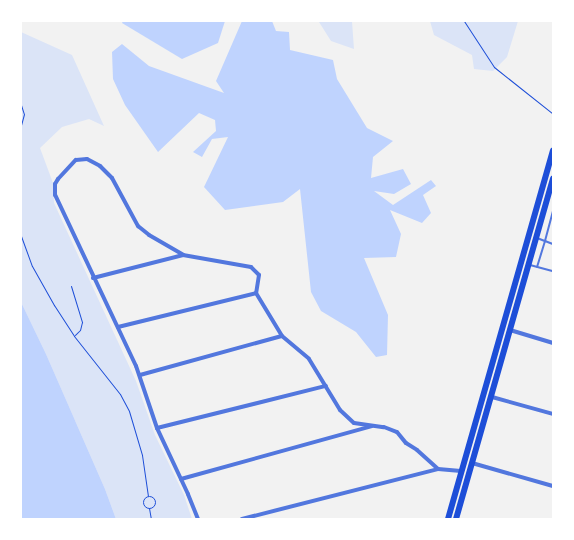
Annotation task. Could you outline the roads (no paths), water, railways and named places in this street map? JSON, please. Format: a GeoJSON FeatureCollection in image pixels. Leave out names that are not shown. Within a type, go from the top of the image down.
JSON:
{"type":"FeatureCollection","features":[{"type":"Feature","properties":{"kind":"highway"},"geometry":{"type":"LineString","coordinates":[[448,519],[553,151]]}},
{"type":"Feature","properties":{"kind":"highway"},"geometry":{"type":"LineString","coordinates":[[456,519],[545,209],[550,198],[553,179]]}},
{"type":"Feature","properties":{"kind":"street"},"geometry":{"type":"LineString","coordinates":[[198,519],[157,428],[140,376],[55,195],[55,184],[66,168],[76,160],[87,159],[100,166],[112,178],[138,226],[149,235],[183,255],[251,266],[259,275],[256,293],[282,336],[309,360],[340,410],[354,423],[384,427],[397,432],[406,443],[417,450],[438,469]]}},
{"type":"Feature","properties":{"kind":"street"},"geometry":{"type":"LineString","coordinates":[[93,278],[183,255]]}},
{"type":"Feature","properties":{"kind":"street"},"geometry":{"type":"LineString","coordinates":[[118,327],[256,293]]}},
{"type":"Feature","properties":{"kind":"street"},"geometry":{"type":"LineString","coordinates":[[510,330],[553,343]]}},
{"type":"Feature","properties":{"kind":"street"},"geometry":{"type":"LineString","coordinates":[[140,376],[282,336]]}},
{"type":"Feature","properties":{"kind":"street"},"geometry":{"type":"LineString","coordinates":[[157,428],[326,386]]}},
{"type":"Feature","properties":{"kind":"street"},"geometry":{"type":"LineString","coordinates":[[492,397],[553,414]]}},
{"type":"Feature","properties":{"kind":"street"},"geometry":{"type":"LineString","coordinates":[[181,479],[373,426]]}},
{"type":"Feature","properties":{"kind":"street"},"geometry":{"type":"LineString","coordinates":[[472,463],[553,486]]}},
{"type":"Feature","properties":{"kind":"street"},"geometry":{"type":"LineString","coordinates":[[242,519],[438,469],[461,471]]}},
{"type":"Feature","properties":{"kind":"lane"},"geometry":{"type":"LineString","coordinates":[[537,267],[553,211],[545,209]]}},
{"type":"Feature","properties":{"kind":"lane"},"geometry":{"type":"LineString","coordinates":[[537,238],[553,244]]}},
{"type":"Feature","properties":{"kind":"lane"},"geometry":{"type":"LineString","coordinates":[[530,265],[553,271]]}},
{"type":"Feature","properties":{"kind":"water"},"geometry":{"type":"Polygon","coordinates":[[[123,21],[225,21],[218,43],[182,59],[122,23],[123,21]]]}},
{"type":"Feature","properties":{"kind":"water"},"geometry":{"type":"Polygon","coordinates":[[[242,21],[272,21],[276,31],[289,32],[290,50],[333,60],[337,79],[367,128],[393,141],[373,157],[371,178],[403,169],[411,184],[394,194],[374,191],[393,205],[431,180],[436,186],[423,195],[431,213],[422,223],[390,210],[401,234],[396,257],[364,258],[388,315],[387,355],[376,357],[356,332],[321,311],[311,292],[300,189],[283,202],[225,210],[204,187],[228,137],[212,139],[202,157],[193,152],[216,131],[215,120],[199,113],[158,152],[125,105],[113,79],[112,52],[122,44],[149,66],[224,93],[216,81],[242,21]]]}},
{"type":"Feature","properties":{"kind":"water"},"geometry":{"type":"Polygon","coordinates":[[[21,302],[46,354],[105,489],[116,519],[21,519],[21,302]]]}}]}
